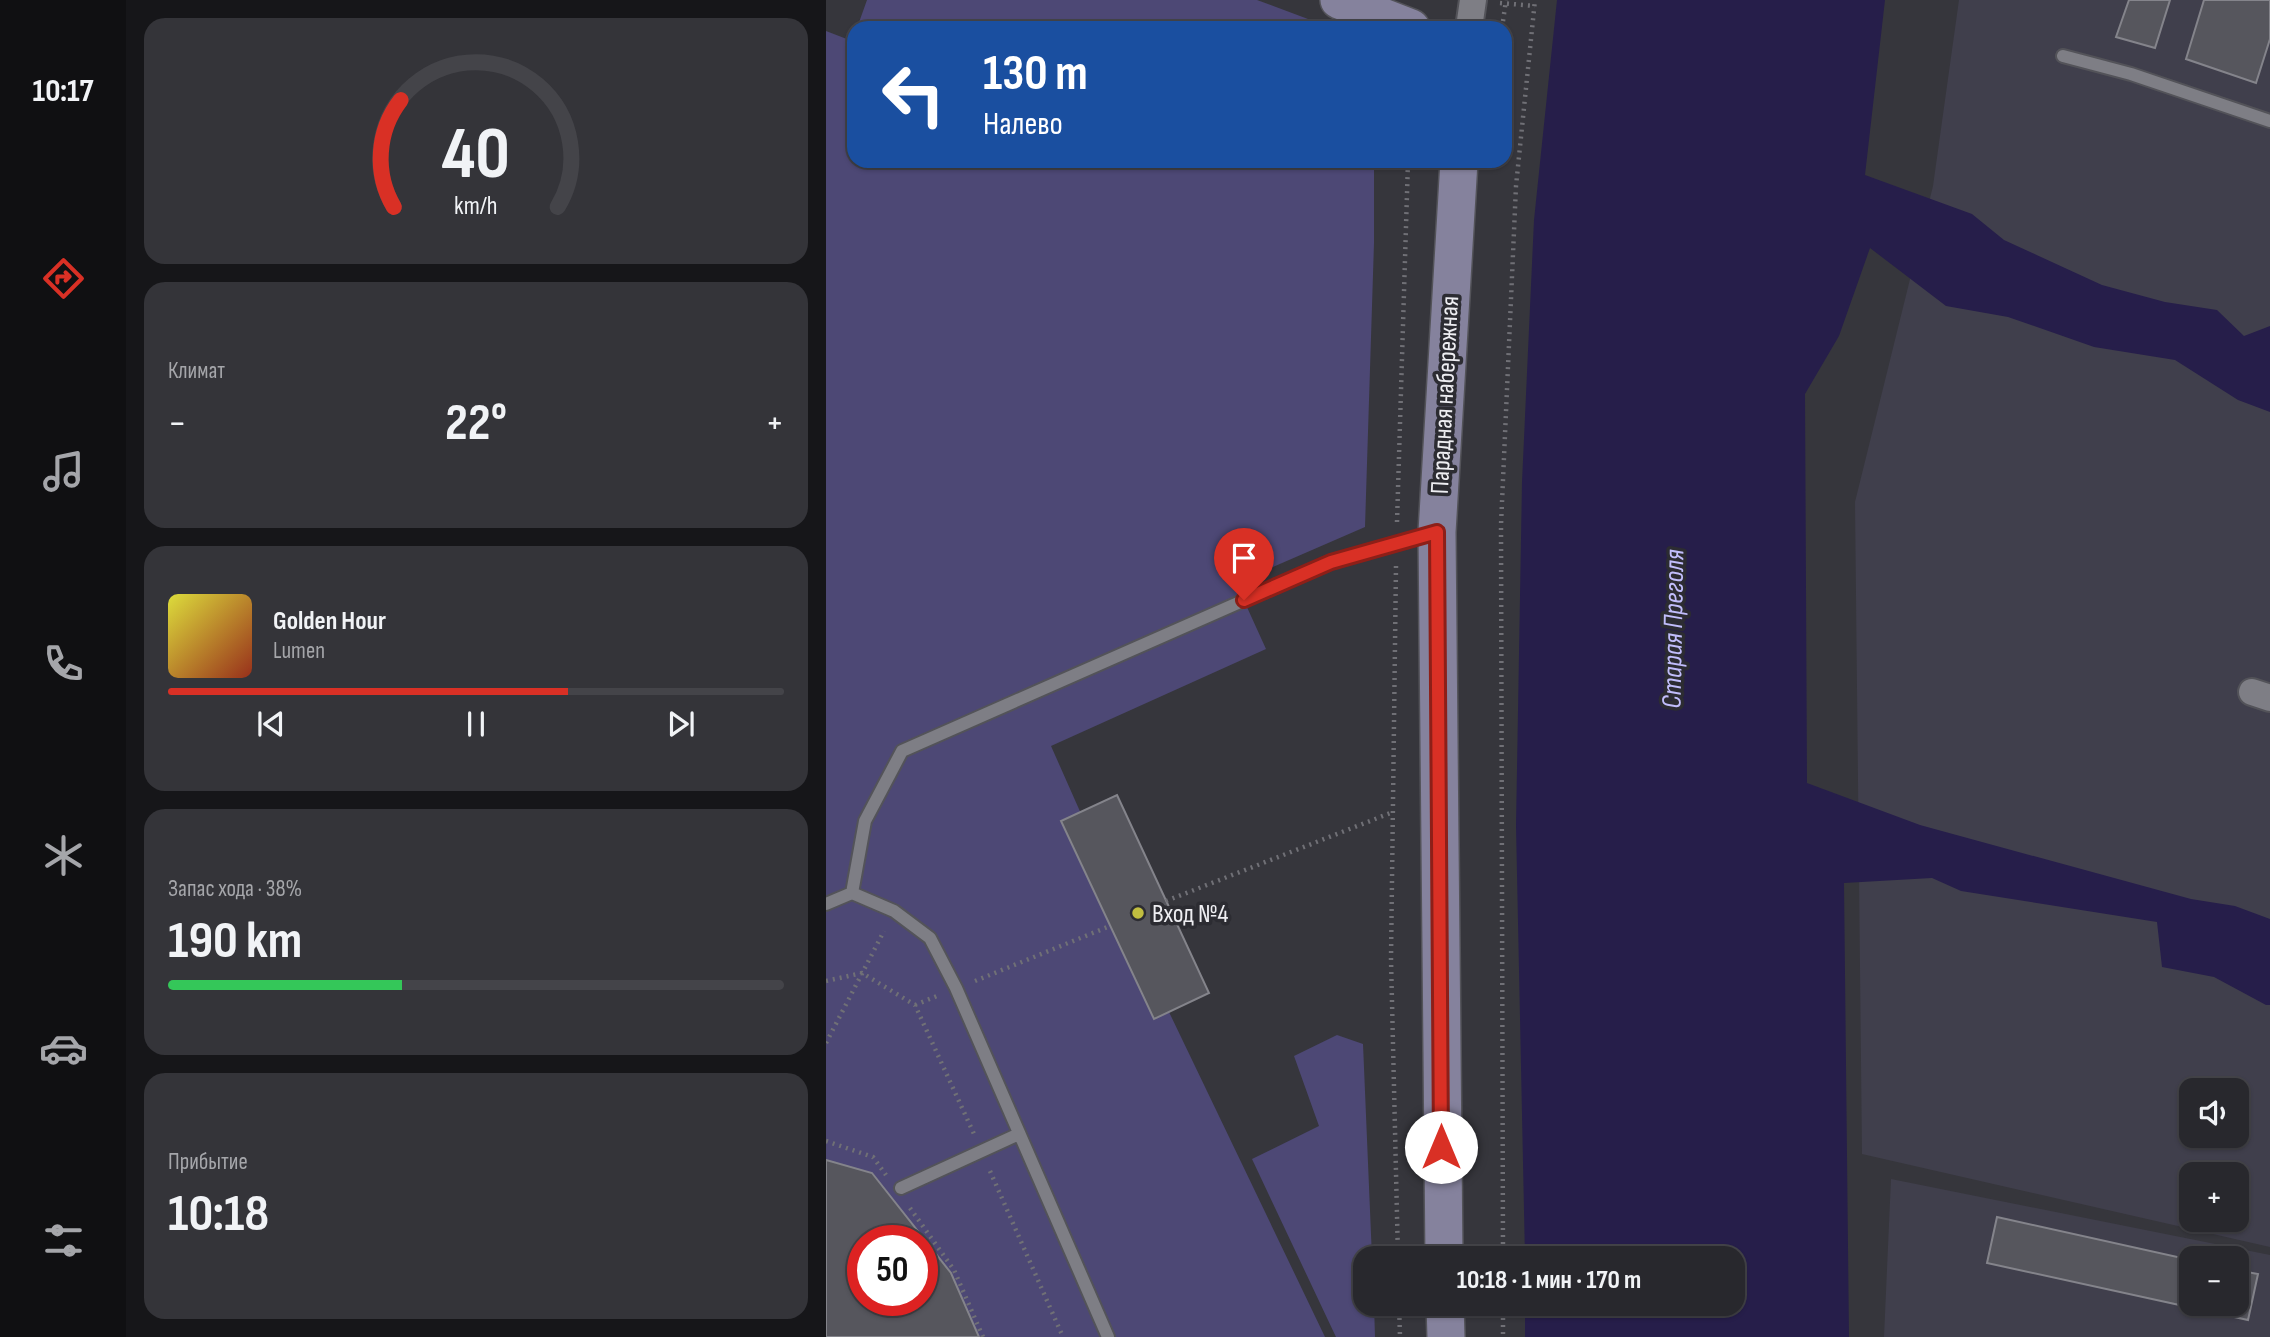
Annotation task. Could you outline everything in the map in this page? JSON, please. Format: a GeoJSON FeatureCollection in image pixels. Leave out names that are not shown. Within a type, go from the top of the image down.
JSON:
{"type":"FeatureCollection","features":[{"type":"Feature","properties":{"kind":"main road"},"geometry":{"type":"LineString","coordinates":[[1339,0],[1393,21]]}},
{"type":"Feature","properties":{"kind":"main road","name":"Парадная набережная"},"geometry":{"type":"LineString","coordinates":[[1444,1246],[1437,532],[1450,273],[1458,168]]}},
{"type":"Feature","properties":{"kind":"main road"},"geometry":{"type":"LineString","coordinates":[[1445,1316],[1446,1337]]}},
{"type":"Feature","properties":{"kind":"street"},"geometry":{"type":"LineString","coordinates":[[1473,21],[1485,1]]}},
{"type":"Feature","properties":{"kind":"lane"},"geometry":{"type":"LineString","coordinates":[[2063,56],[2131,74],[2270,121]]}},
{"type":"Feature","properties":{"kind":"lane"},"geometry":{"type":"LineString","coordinates":[[852,893],[864,821],[902,751],[1331,562],[1437,532]]}},
{"type":"Feature","properties":{"kind":"lane"},"geometry":{"type":"LineString","coordinates":[[826,904],[852,893],[894,911],[930,938],[956,988],[1108,1337]]}},
{"type":"Feature","properties":{"kind":"lane"},"geometry":{"type":"LineString","coordinates":[[901,1188],[1019,1134]]}},
{"type":"Feature","properties":{"kind":"path"},"geometry":{"type":"LineString","coordinates":[[1485,1],[1535,3],[1516,186],[1502,526],[1503,1246]]}},
{"type":"Feature","properties":{"kind":"path"},"geometry":{"type":"LineString","coordinates":[[1503,21],[1506,2]]}},
{"type":"Feature","properties":{"kind":"path"},"geometry":{"type":"LineString","coordinates":[[1398,1246],[1391,959],[1396,544],[1408,168]]}},
{"type":"Feature","properties":{"kind":"path"},"geometry":{"type":"LineString","coordinates":[[1166,901],[1393,812]]}},
{"type":"Feature","properties":{"kind":"path"},"geometry":{"type":"LineString","coordinates":[[826,1043],[894,911]]}},
{"type":"Feature","properties":{"kind":"path"},"geometry":{"type":"LineString","coordinates":[[915,1005],[1110,926]]}},
{"type":"Feature","properties":{"kind":"path"},"geometry":{"type":"LineString","coordinates":[[826,981],[862,973],[915,1005],[1063,1337]]}},
{"type":"Feature","properties":{"kind":"path"},"geometry":{"type":"LineString","coordinates":[[826,1141],[873,1157],[889,1179]]}},
{"type":"Feature","properties":{"kind":"path"},"geometry":{"type":"LineString","coordinates":[[905,1202],[954,1270],[983,1337]]}},
{"type":"Feature","properties":{"kind":"path"},"geometry":{"type":"LineString","coordinates":[[1399,1316],[1400,1337]]}},
{"type":"Feature","properties":{"kind":"path"},"geometry":{"type":"LineString","coordinates":[[1503,1316],[1503,1337]]}},
{"type":"Feature","properties":{"kind":"shaded area"},"geometry":{"type":"Polygon","coordinates":[[[867,0],[1257,0],[1313,21],[860,21],[867,0]]]}},
{"type":"Feature","properties":{"kind":"shaded area"},"geometry":{"type":"Polygon","coordinates":[[[1959,0],[2270,0],[2270,1247],[2204,1232],[2249,1232],[2249,1162],[2179,1162],[2179,1226],[1862,1154],[1855,502],[1933,186],[1959,0]]]}},
{"type":"Feature","properties":{"kind":"shaded area"},"geometry":{"type":"Polygon","coordinates":[[[826,31],[847,39],[847,168],[1374,168],[1365,527],[1236,583],[1266,649],[1051,746],[1169,1012],[1325,1337],[826,1337],[826,31]]]}},
{"type":"Feature","properties":{"kind":"shaded area"},"geometry":{"type":"Polygon","coordinates":[[[1337,1035],[1363,1044],[1371,1246],[1353,1246],[1353,1316],[1374,1316],[1375,1337],[1336,1337],[1252,1159],[1319,1126],[1294,1056],[1337,1035]]]}},
{"type":"Feature","properties":{"kind":"shaded area"},"geometry":{"type":"Polygon","coordinates":[[[1891,1179],[2225,1246],[2179,1246],[2179,1316],[2249,1316],[2249,1251],[2270,1255],[2270,1337],[1884,1337],[1891,1179]]]}},
{"type":"Feature","properties":{"kind":"water","name":"Старая Преголя"},"geometry":{"type":"Polygon","coordinates":[[[1557,0],[1885,0],[1865,175],[1972,214],[2004,240],[2102,285],[2165,302],[2217,310],[2244,336],[2270,326],[2270,412],[2238,400],[2175,360],[2094,347],[2008,317],[1946,306],[1870,248],[1839,336],[1805,394],[1807,783],[1920,825],[2191,899],[2235,906],[2270,919],[2270,1005],[2266,1005],[2214,977],[2162,967],[2157,922],[1961,891],[1932,878],[1844,883],[1849,1337],[1525,1337],[1525,1316],[1745,1316],[1745,1246],[1525,1246],[1516,826],[1522,482],[1534,220],[1557,0]]]}},
{"type":"Feature","properties":{"kind":"building"},"geometry":{"type":"Polygon","coordinates":[[[2129,0],[2170,0],[2155,48],[2116,37],[2129,0]]]}},
{"type":"Feature","properties":{"kind":"building"},"geometry":{"type":"Polygon","coordinates":[[[2204,0],[2270,0],[2270,39],[2256,83],[2186,59],[2204,0]]]}},
{"type":"Feature","properties":{"kind":"building","name":"Вход №4"},"geometry":{"type":"Polygon","coordinates":[[[1117,795],[1209,993],[1154,1019],[1061,821],[1117,795]]]}},
{"type":"Feature","properties":{"kind":"building"},"geometry":{"type":"Polygon","coordinates":[[[826,1160],[872,1173],[913,1225],[847,1225],[847,1316],[938,1316],[938,1257],[951,1273],[979,1337],[826,1337],[826,1160]]]}},
{"type":"Feature","properties":{"kind":"building"},"geometry":{"type":"Polygon","coordinates":[[[1997,1217],[2179,1257],[2179,1305],[1987,1263],[1997,1217]]]}},
{"type":"Feature","properties":{"kind":"building"},"geometry":{"type":"Polygon","coordinates":[[[2249,1272],[2258,1274],[2249,1315],[2249,1272]]]}},
{"type":"Feature","properties":{"kind":"building"},"geometry":{"type":"Polygon","coordinates":[[[2230,1316],[2249,1316],[2248,1320],[2230,1316]]]}},
{"type":"Feature","properties":{"kind":"place","name":"Вход №4"},"geometry":{"type":"Point","coordinates":[1138,913]}},
{"type":"Feature","properties":{"kind":"route"},"geometry":{"type":"LineString","coordinates":[[1244,600],[1331,562],[1437,532],[1441,1147]]}}]}
